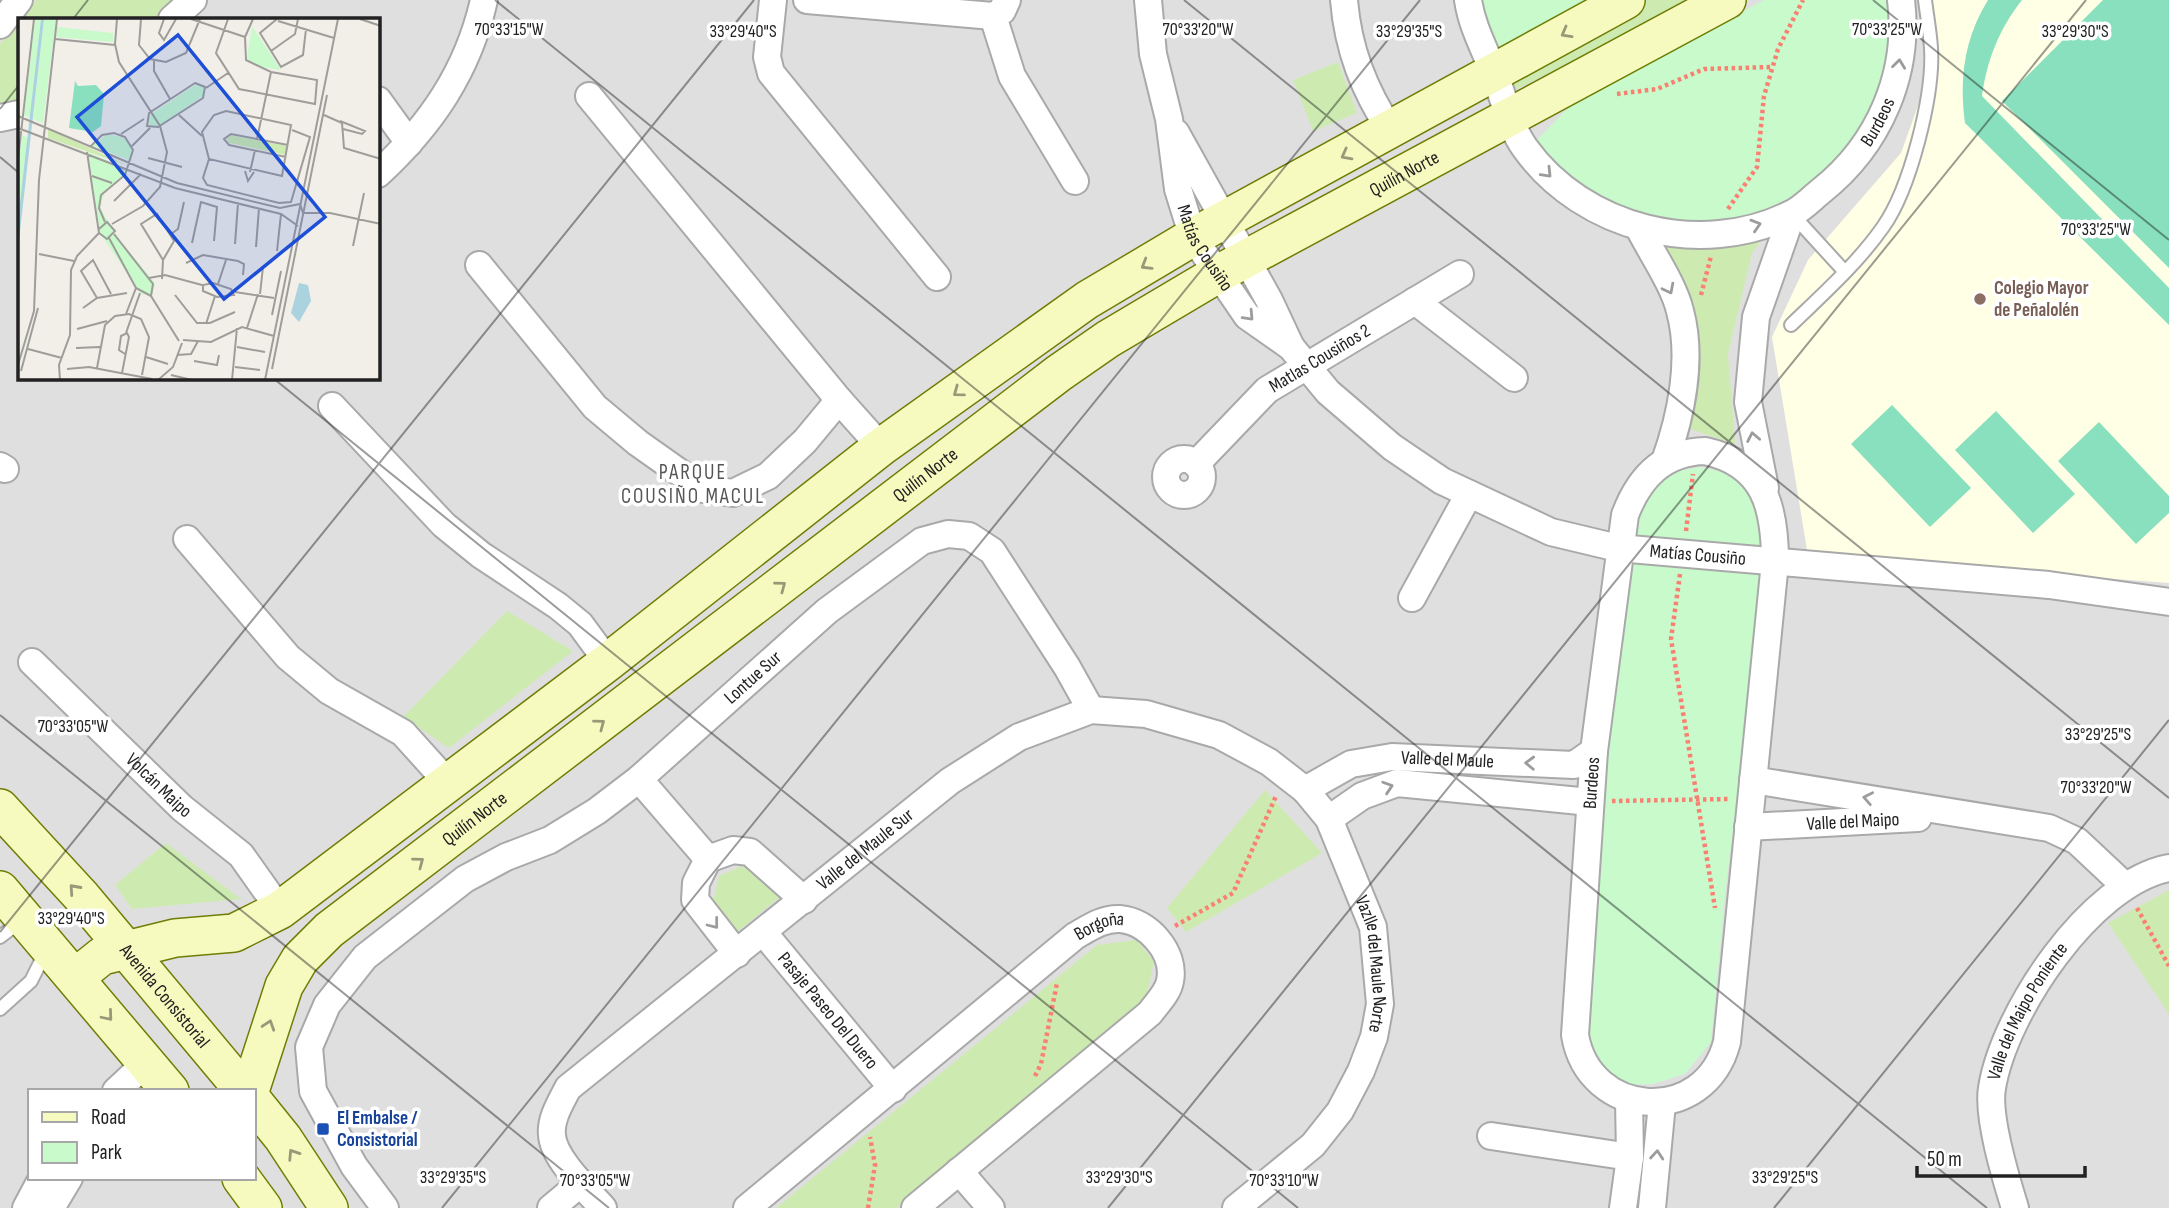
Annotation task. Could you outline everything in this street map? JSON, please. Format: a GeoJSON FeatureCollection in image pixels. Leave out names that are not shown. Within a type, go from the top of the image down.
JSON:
{"type":"FeatureCollection","features":[{"type":"Feature","properties":{"kind":"street"},"geometry":{"type":"LineString","coordinates":[[0,25],[19,0]]}},
{"type":"Feature","properties":{"kind":"street"},"geometry":{"type":"LineString","coordinates":[[173,18],[193,0]]}},
{"type":"Feature","properties":{"kind":"street"},"geometry":{"type":"LineString","coordinates":[[380,172],[442,104],[474,41],[484,0]]}},
{"type":"Feature","properties":{"kind":"street"},"geometry":{"type":"LineString","coordinates":[[772,0],[767,57],[772,73],[937,277]]}},
{"type":"Feature","properties":{"kind":"street"},"geometry":{"type":"LineString","coordinates":[[807,0],[1000,8],[1012,76],[1075,181]]}},
{"type":"Feature","properties":{"kind":"street","name":"Matías Cousiño"},"geometry":{"type":"LineString","coordinates":[[1147,0],[1153,54],[1168,119],[1178,189],[1192,237],[1231,267]]}},
{"type":"Feature","properties":{"kind":"street"},"geometry":{"type":"LineString","coordinates":[[1344,0],[1359,73],[1391,131]]}},
{"type":"Feature","properties":{"kind":"street","name":"Burdeos"},"geometry":{"type":"LineString","coordinates":[[1468,0],[1476,29],[1525,148],[1548,175],[1585,204],[1639,228],[1693,235],[1748,228],[1792,214],[1842,174],[1876,131],[1897,80],[1904,25],[1900,0]]}},
{"type":"Feature","properties":{"kind":"street"},"geometry":{"type":"LineString","coordinates":[[60,970],[175,938],[234,933],[280,910],[608,662],[881,447],[1087,300],[1192,237],[1391,131],[1626,0]]}},
{"type":"Feature","properties":{"kind":"street","name":"Quilín Norte"},"geometry":{"type":"LineString","coordinates":[[251,1089],[284,986],[300,959],[329,930],[1059,373],[1108,339],[1231,267],[1727,0]]}},
{"type":"Feature","properties":{"kind":"street"},"geometry":{"type":"LineString","coordinates":[[589,96],[839,400],[881,447]]}},
{"type":"Feature","properties":{"kind":"street"},"geometry":{"type":"LineString","coordinates":[[380,103],[409,143]]}},
{"type":"Feature","properties":{"kind":"street"},"geometry":{"type":"LineString","coordinates":[[0,118],[18,114]]}},
{"type":"Feature","properties":{"kind":"street","name":"Matías Cousiño"},"geometry":{"type":"LineString","coordinates":[[1168,119],[1225,220],[1231,267],[1247,316],[1300,356],[1328,392],[1392,447],[1442,481],[1551,532],[1618,548],[2049,585],[2169,602]]}},
{"type":"Feature","properties":{"kind":"street","name":"Burdeos"},"geometry":{"type":"LineString","coordinates":[[1769,503],[1755,478],[1739,464],[1717,454],[1696,452],[1665,461],[1649,473],[1635,491],[1625,515],[1618,548],[1594,751],[1574,1025],[1580,1053],[1592,1071],[1609,1088],[1629,1099],[1662,1103],[1694,1090],[1712,1073],[1724,1052],[1739,931],[1775,562],[1769,503],[1748,402],[1756,317],[1792,214]]}},
{"type":"Feature","properties":{"kind":"street","name":"Burdeos"},"geometry":{"type":"LineString","coordinates":[[1639,228],[1680,310],[1683,387],[1678,425],[1665,461]]}},
{"type":"Feature","properties":{"kind":"street"},"geometry":{"type":"LineString","coordinates":[[479,265],[595,407],[638,443],[703,489],[733,493],[768,476],[805,441],[839,400]]}},
{"type":"Feature","properties":{"kind":"street","name":"MatIas Cousiños 2"},"geometry":{"type":"LineString","coordinates":[[1196,464],[1300,356],[1415,301],[1460,274]]}},
{"type":"Feature","properties":{"kind":"street"},"geometry":{"type":"LineString","coordinates":[[1415,301],[1514,378]]}},
{"type":"Feature","properties":{"kind":"street"},"geometry":{"type":"LineString","coordinates":[[332,406],[444,525],[481,555],[558,606],[580,624],[608,662]]}},
{"type":"Feature","properties":{"kind":"street"},"geometry":{"type":"LineString","coordinates":[[1412,598],[1469,494]]}},
{"type":"Feature","properties":{"kind":"street","name":"Lontue Sur"},"geometry":{"type":"LineString","coordinates":[[385,1208],[354,1166],[313,1091],[309,1047],[327,1005],[365,957],[465,879],[506,857],[550,840],[597,811],[639,779],[716,707],[827,611],[922,541],[948,534],[969,536],[992,551],[1067,667],[1091,710]]}},
{"type":"Feature","properties":{"kind":"street"},"geometry":{"type":"LineString","coordinates":[[187,539],[288,657],[329,691],[403,733],[449,784]]}},
{"type":"Feature","properties":{"kind":"street","name":"Volcán Maipo"},"geometry":{"type":"LineString","coordinates":[[32,662],[182,808],[241,855],[280,910]]}},
{"type":"Feature","properties":{"kind":"street","name":"Valle del Maule Sur"},"geometry":{"type":"LineString","coordinates":[[603,1208],[557,1152],[552,1136],[555,1115],[568,1088],[950,782],[1019,737],[1091,710],[1146,714],[1219,735],[1269,762],[1311,798]]}},
{"type":"Feature","properties":{"kind":"street","name":"Valle del Maule"},"geometry":{"type":"LineString","coordinates":[[1311,798],[1351,764],[1392,757],[1574,765],[1594,751]]}},
{"type":"Feature","properties":{"kind":"street"},"geometry":{"type":"LineString","coordinates":[[639,779],[708,859]]}},
{"type":"Feature","properties":{"kind":"street","name":"Valle del Maule"},"geometry":{"type":"LineString","coordinates":[[1311,798],[1362,796],[1397,783],[1590,802]]}},
{"type":"Feature","properties":{"kind":"street","name":"Valle del Maipo"},"geometry":{"type":"LineString","coordinates":[[1752,790],[2036,825],[2064,833],[2125,886]]}},
{"type":"Feature","properties":{"kind":"street","name":"Vazlle del Maule Norte"},"geometry":{"type":"LineString","coordinates":[[1236,1208],[1312,1145],[1333,1119],[1362,1071],[1374,1037],[1380,1004],[1373,927],[1311,798]]}},
{"type":"Feature","properties":{"kind":"street","name":"Avenida Consistorial"},"geometry":{"type":"LineString","coordinates":[[0,808],[242,1089]]}},
{"type":"Feature","properties":{"kind":"street","name":"Valle del Maipo"},"geometry":{"type":"LineString","coordinates":[[1748,827],[1959,816]]}},
{"type":"Feature","properties":{"kind":"street"},"geometry":{"type":"LineString","coordinates":[[737,954],[695,900],[696,883],[708,859],[733,850],[750,852],[804,900]]}},
{"type":"Feature","properties":{"kind":"street","name":"Valle del Maipo Poniente"},"geometry":{"type":"LineString","coordinates":[[2015,1208],[2001,1162],[1992,1090],[2011,1026],[2044,968],[2092,915],[2125,886],[2169,869]]}},
{"type":"Feature","properties":{"kind":"street"},"geometry":{"type":"LineString","coordinates":[[0,890],[12,928],[60,970],[160,1082]]}},
{"type":"Feature","properties":{"kind":"street","name":"Borgoña"},"geometry":{"type":"LineString","coordinates":[[747,1208],[1075,936],[1098,923],[1120,919],[1140,925],[1156,937],[1170,960],[1171,980],[1165,994],[1150,1013],[915,1208]]}},
{"type":"Feature","properties":{"kind":"street","name":"Pasaje Paseo Del Duero"},"geometry":{"type":"LineString","coordinates":[[763,932],[893,1089]]}},
{"type":"Feature","properties":{"kind":"street"},"geometry":{"type":"LineString","coordinates":[[126,1089],[160,1082]]}},
{"type":"Feature","properties":{"kind":"street"},"geometry":{"type":"LineString","coordinates":[[1623,1208],[1630,1157],[1629,1099]]}},
{"type":"Feature","properties":{"kind":"street"},"geometry":{"type":"LineString","coordinates":[[1652,1208],[1662,1103]]}},
{"type":"Feature","properties":{"kind":"street"},"geometry":{"type":"LineString","coordinates":[[256,1104],[283,1138],[329,1208]]}},
{"type":"Feature","properties":{"kind":"street"},"geometry":{"type":"LineString","coordinates":[[1491,1136],[1630,1157]]}},
{"type":"Feature","properties":{"kind":"street"},"geometry":{"type":"LineString","coordinates":[[959,1171],[991,1208]]}},
{"type":"Feature","properties":{"kind":"street"},"geometry":{"type":"LineString","coordinates":[[26,1208],[41,1180]]}},
{"type":"Feature","properties":{"kind":"street"},"geometry":{"type":"LineString","coordinates":[[51,1208],[68,1180]]}},
{"type":"Feature","properties":{"kind":"street"},"geometry":{"type":"LineString","coordinates":[[242,1180],[263,1208]]}},
{"type":"Feature","properties":{"kind":"street"},"geometry":{"type":"LineString","coordinates":[[551,1208],[581,1183]]}},
{"type":"Feature","properties":{"kind":"lane"},"geometry":{"type":"LineString","coordinates":[[1791,325],[1845,272],[1885,225],[1903,188],[1927,102],[1931,50],[1925,0]]}},
{"type":"Feature","properties":{"kind":"lane"},"geometry":{"type":"LineString","coordinates":[[1792,214],[1845,272]]}},
{"type":"Feature","properties":{"kind":"lane"},"geometry":{"type":"LineString","coordinates":[[0,1009],[31,981],[60,970]]}},
{"type":"Feature","properties":{"kind":"lane"},"geometry":{"type":"LineString","coordinates":[[31,981],[60,970]]}},
{"type":"Feature","properties":{"kind":"path"},"geometry":{"type":"LineString","coordinates":[[1704,309],[1701,296],[1720,220],[1757,167],[1764,96],[1778,49],[1803,0]]}},
{"type":"Feature","properties":{"kind":"path"},"geometry":{"type":"LineString","coordinates":[[1696,452],[1671,639],[1699,797],[1716,916],[1725,930],[1739,931]]}},
{"type":"Feature","properties":{"kind":"path"},"geometry":{"type":"LineString","coordinates":[[1590,802],[1699,797],[1752,790]]}},
{"type":"Feature","properties":{"kind":"path"},"geometry":{"type":"LineString","coordinates":[[1156,937],[1233,893],[1268,807],[1279,792],[1311,798]]}},
{"type":"Feature","properties":{"kind":"path"},"geometry":{"type":"LineString","coordinates":[[2125,886],[2169,967]]}},
{"type":"Feature","properties":{"kind":"path"},"geometry":{"type":"LineString","coordinates":[[1032,1082],[1041,1064],[1053,994],[1075,936]]}},
{"type":"Feature","properties":{"kind":"path"},"geometry":{"type":"LineString","coordinates":[[865,1112],[875,1166],[869,1208]]}},
{"type":"Feature","properties":{"kind":"shaded area"},"geometry":{"type":"Polygon","coordinates":[[[0,0],[2169,0],[2169,1208],[0,1208],[0,0]]]}},
{"type":"Feature","properties":{"kind":"shaded area","name":"Colegio Mayor de Peñalolén"},"geometry":{"type":"Polygon","coordinates":[[[1932,0],[2169,0],[2169,583],[1808,556],[1772,337],[1808,260],[1901,153],[1937,53],[1932,0]]]}},
{"type":"Feature","properties":{"kind":"green space"},"geometry":{"type":"Polygon","coordinates":[[[36,0],[178,0],[159,18],[20,18],[36,0]]]}},
{"type":"Feature","properties":{"kind":"green space"},"geometry":{"type":"Polygon","coordinates":[[[1462,0],[1617,0],[1483,72],[1462,0]]]}},
{"type":"Feature","properties":{"kind":"green space"},"geometry":{"type":"Polygon","coordinates":[[[1647,0],[1696,0],[1509,93],[1506,77],[1647,0]]]}},
{"type":"Feature","properties":{"kind":"green space"},"geometry":{"type":"Polygon","coordinates":[[[1764,0],[1889,0],[1889,51],[1878,98],[1855,139],[1824,174],[1785,200],[1741,217],[1692,223],[1642,217],[1611,206],[1583,188],[1557,166],[1535,142],[1570,106],[1764,0]]]}},
{"type":"Feature","properties":{"kind":"green space"},"geometry":{"type":"Polygon","coordinates":[[[1988,0],[2022,0],[1995,45],[1982,96],[2169,288],[2169,325],[1965,123],[1965,60],[1973,29],[1988,0]]]}},
{"type":"Feature","properties":{"kind":"green space"},"geometry":{"type":"Polygon","coordinates":[[[2103,0],[2169,0],[2169,268],[2002,101],[2103,0]]]}},
{"type":"Feature","properties":{"kind":"green space"},"geometry":{"type":"Polygon","coordinates":[[[18,20],[18,104],[0,110],[0,44],[18,20]]]}},
{"type":"Feature","properties":{"kind":"green space"},"geometry":{"type":"Polygon","coordinates":[[[1338,62],[1357,113],[1313,131],[1293,80],[1338,62]]]}},
{"type":"Feature","properties":{"kind":"green space"},"geometry":{"type":"Polygon","coordinates":[[[1771,228],[1752,253],[1728,354],[1735,444],[1690,429],[1698,334],[1690,296],[1663,240],[1771,228]]]}},
{"type":"Feature","properties":{"kind":"green space"},"geometry":{"type":"Polygon","coordinates":[[[1892,405],[1971,488],[1930,527],[1851,444],[1892,405]]]}},
{"type":"Feature","properties":{"kind":"green space"},"geometry":{"type":"Polygon","coordinates":[[[1996,411],[2075,494],[2033,533],[1955,450],[1996,411]]]}},
{"type":"Feature","properties":{"kind":"green space"},"geometry":{"type":"Polygon","coordinates":[[[2099,422],[2169,496],[2169,513],[2136,544],[2058,461],[2099,422]]]}},
{"type":"Feature","properties":{"kind":"green space"},"geometry":{"type":"Polygon","coordinates":[[[1701,467],[1735,475],[1759,505],[1767,562],[1726,886],[1711,1042],[1685,1074],[1653,1084],[1620,1085],[1588,1050],[1581,1024],[1626,545],[1649,493],[1672,472],[1701,467]]]}},
{"type":"Feature","properties":{"kind":"green space"},"geometry":{"type":"Polygon","coordinates":[[[507,611],[573,651],[449,748],[403,717],[507,611]]]}},
{"type":"Feature","properties":{"kind":"green space"},"geometry":{"type":"Polygon","coordinates":[[[1265,790],[1322,853],[1186,932],[1167,908],[1265,790]]]}},
{"type":"Feature","properties":{"kind":"green space"},"geometry":{"type":"Polygon","coordinates":[[[166,843],[241,899],[132,909],[115,885],[166,843]]]}},
{"type":"Feature","properties":{"kind":"green space"},"geometry":{"type":"Polygon","coordinates":[[[742,866],[782,895],[736,933],[713,901],[719,876],[742,866]]]}},
{"type":"Feature","properties":{"kind":"green space"},"geometry":{"type":"Polygon","coordinates":[[[2169,890],[2169,1014],[2108,923],[2169,890]]]}},
{"type":"Feature","properties":{"kind":"green space"},"geometry":{"type":"Polygon","coordinates":[[[1136,940],[1154,961],[1145,1003],[897,1208],[776,1208],[1097,945],[1136,940]]]}},
{"type":"Feature","properties":{"kind":"place","name":"Colegio Mayor de Peñalolén"},"geometry":{"type":"Point","coordinates":[1980,299]}},
{"type":"Feature","properties":{"kind":"place","name":"El Embalse / Consistorial"},"geometry":{"type":"Point","coordinates":[323,1129]}},
{"type":"Feature","properties":{"kind":"district","name":"PARQUE COUSIÑO MACUL"},"geometry":{"type":"Point","coordinates":[693,484]}}]}
